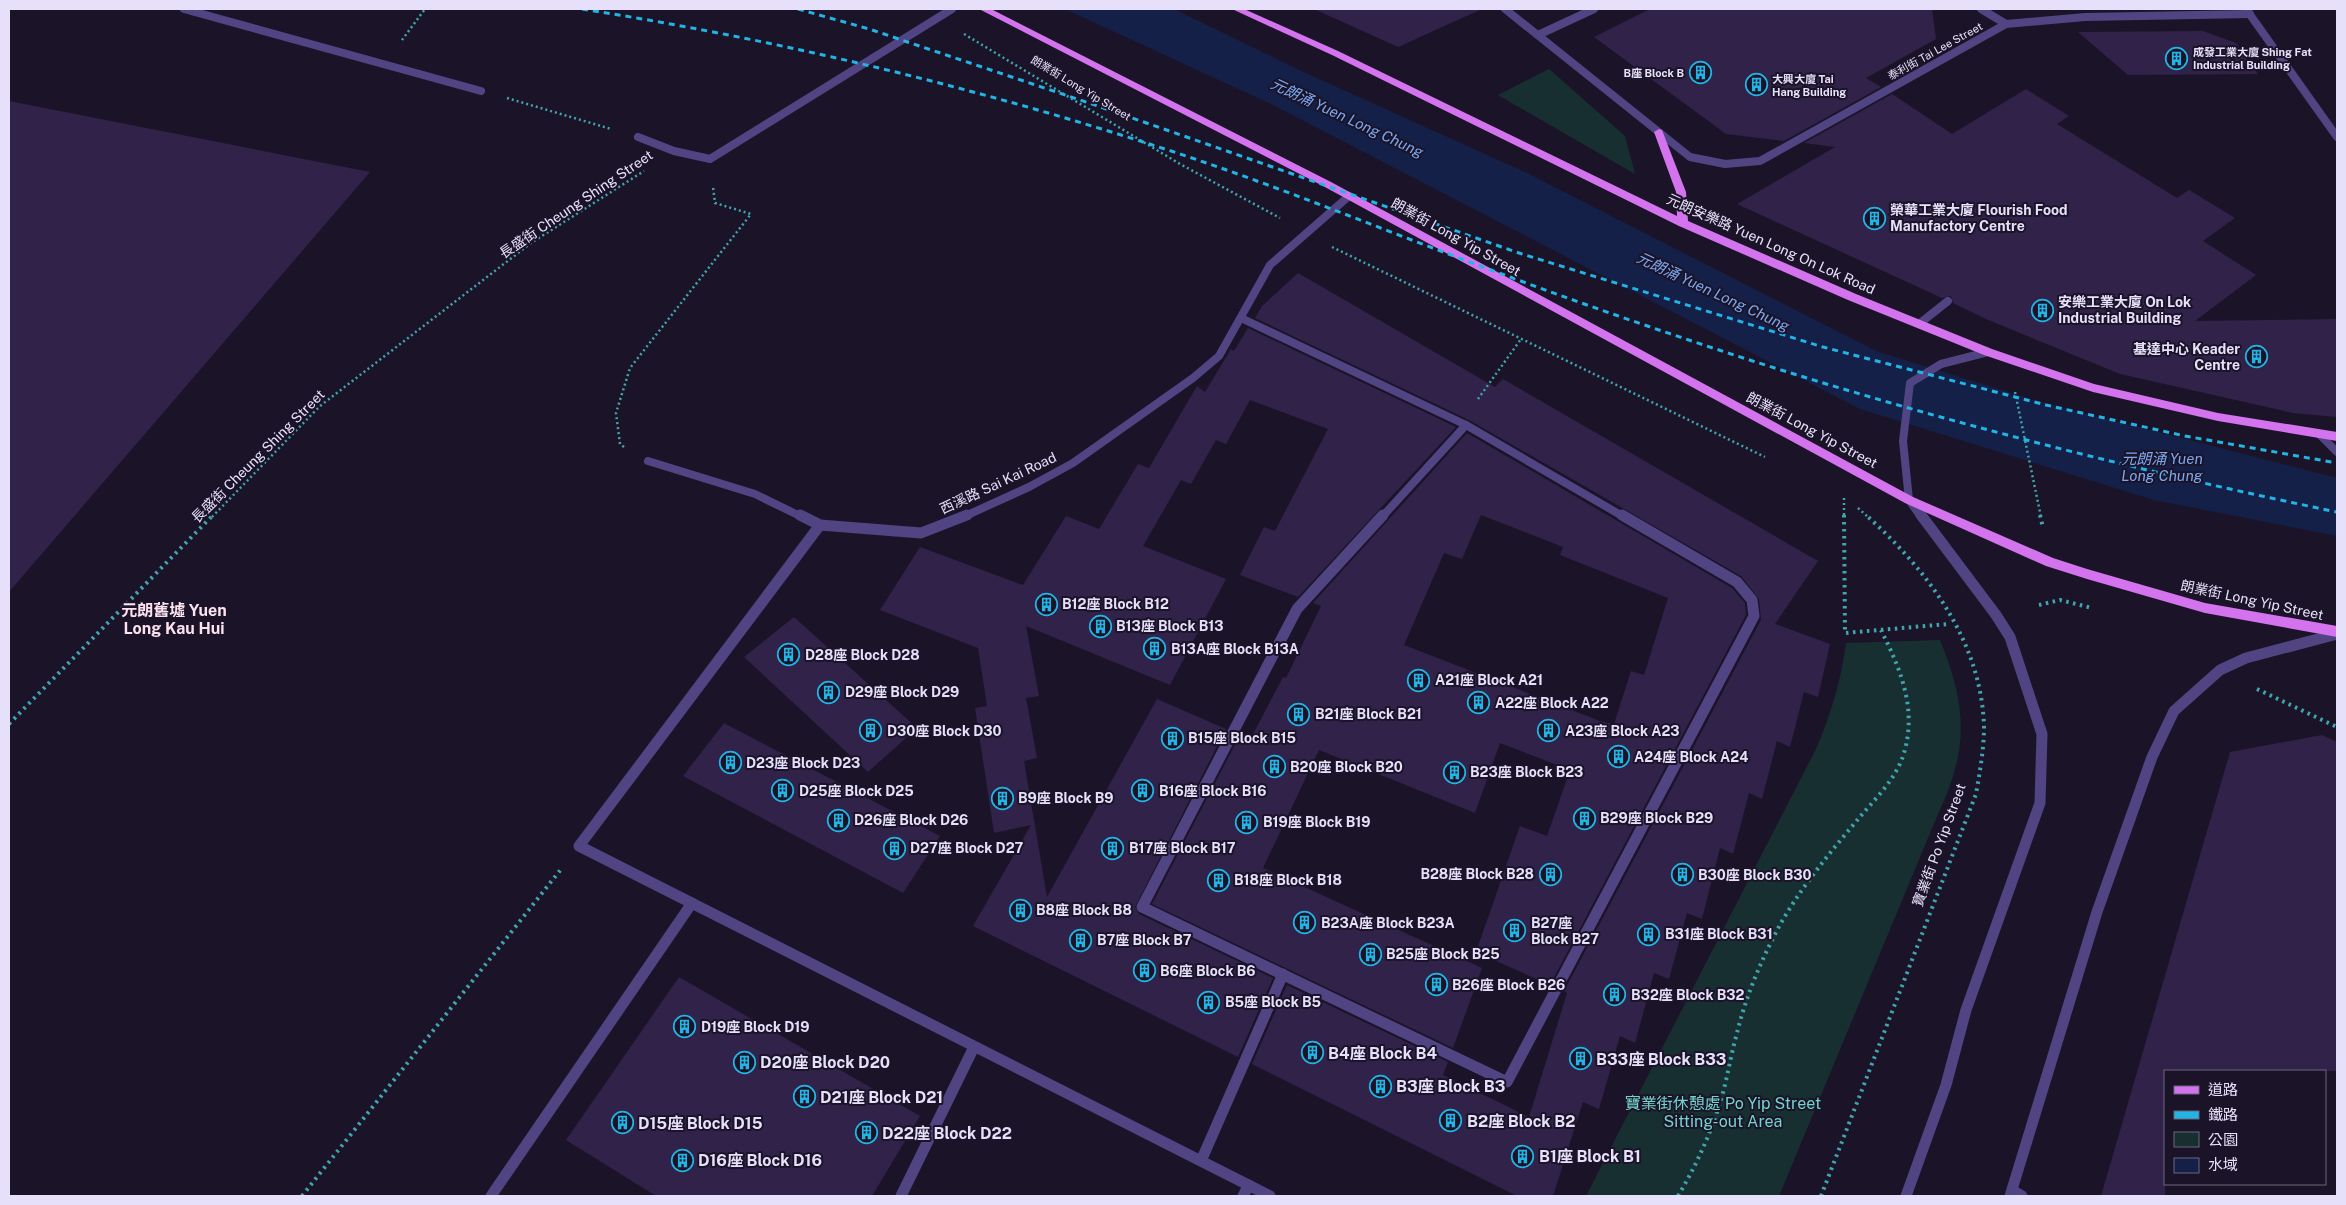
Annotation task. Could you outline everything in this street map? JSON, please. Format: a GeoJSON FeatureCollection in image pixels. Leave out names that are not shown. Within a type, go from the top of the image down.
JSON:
{"type":"FeatureCollection","features":[{"type":"Feature","properties":{"kind":"main road","name":"朗業街 Long Yip Street"},"geometry":{"type":"LineString","coordinates":[[984,9],[1063,47],[1349,196],[1909,500],[2050,562],[2087,574],[2205,608],[2337,633]]}},
{"type":"Feature","properties":{"kind":"main road","name":"元朗安樂路 Yuen Long On Lok Road"},"geometry":{"type":"LineString","coordinates":[[1237,9],[1335,53],[1684,223],[1852,297],[1988,352],[2093,388],[2218,418],[2320,436],[2337,437]]}},
{"type":"Feature","properties":{"kind":"main road"},"geometry":{"type":"LineString","coordinates":[[1658,132],[1681,192],[1684,223]]}},
{"type":"Feature","properties":{"kind":"street"},"geometry":{"type":"LineString","coordinates":[[184,9],[481,91]]}},
{"type":"Feature","properties":{"kind":"street"},"geometry":{"type":"LineString","coordinates":[[638,137],[674,152],[710,159],[952,9]]}},
{"type":"Feature","properties":{"kind":"street","name":"泰利街 Tai Lee Street"},"geometry":{"type":"LineString","coordinates":[[1504,9],[1690,156],[1713,163],[1739,166],[1760,161],[2006,24],[2085,17],[2248,11]]}},
{"type":"Feature","properties":{"kind":"street"},"geometry":{"type":"LineString","coordinates":[[1538,35],[1594,9]]}},
{"type":"Feature","properties":{"kind":"street"},"geometry":{"type":"LineString","coordinates":[[1981,9],[2006,24]]}},
{"type":"Feature","properties":{"kind":"street"},"geometry":{"type":"LineString","coordinates":[[2248,11],[2337,137]]}},
{"type":"Feature","properties":{"kind":"street","name":"西溪路 Sai Kai Road"},"geometry":{"type":"LineString","coordinates":[[648,462],[755,494],[820,525],[921,533],[975,512],[1030,487],[1073,463],[1193,378],[1219,356],[1270,265],[1349,196]]}},
{"type":"Feature","properties":{"kind":"street"},"geometry":{"type":"LineString","coordinates":[[1919,324],[1948,300]]}},
{"type":"Feature","properties":{"kind":"street"},"geometry":{"type":"LineString","coordinates":[[1241,318],[1464,423],[1737,582],[1747,591],[1754,602],[1756,613],[1754,618],[1508,1082],[1142,907],[1297,608],[1464,423]]}},
{"type":"Feature","properties":{"kind":"street"},"geometry":{"type":"LineString","coordinates":[[1906,1196],[1946,1084],[1966,1010],[2040,803],[2042,734],[2010,637],[1996,615],[1909,500],[1903,441],[1910,383],[1932,368],[1988,352]]}},
{"type":"Feature","properties":{"kind":"street"},"geometry":{"type":"LineString","coordinates":[[2320,436],[2337,452]]}},
{"type":"Feature","properties":{"kind":"street"},"geometry":{"type":"LineString","coordinates":[[820,525],[579,846],[1200,1160],[1246,1191],[1270,1196]]}},
{"type":"Feature","properties":{"kind":"street"},"geometry":{"type":"LineString","coordinates":[[2015,1194],[2097,912],[2152,756],[2174,711],[2220,670],[2246,658],[2337,633]]}},
{"type":"Feature","properties":{"kind":"street"},"geometry":{"type":"LineString","coordinates":[[491,1196],[692,903]]}},
{"type":"Feature","properties":{"kind":"street"},"geometry":{"type":"LineString","coordinates":[[1200,1160],[1283,974]]}},
{"type":"Feature","properties":{"kind":"street"},"geometry":{"type":"LineString","coordinates":[[901,1196],[974,1047]]}},
{"type":"Feature","properties":{"kind":"path"},"geometry":{"type":"LineString","coordinates":[[384,64],[425,9]]}},
{"type":"Feature","properties":{"kind":"path","name":"朗業街 Long Yip Street"},"geometry":{"type":"LineString","coordinates":[[964,34],[1180,164],[1283,219]]}},
{"type":"Feature","properties":{"kind":"path"},"geometry":{"type":"LineString","coordinates":[[481,91],[638,137]]}},
{"type":"Feature","properties":{"kind":"path","name":"長盛街 Cheung Shing Street"},"geometry":{"type":"LineString","coordinates":[[9,724],[320,406],[531,243],[674,152]]}},
{"type":"Feature","properties":{"kind":"path"},"geometry":{"type":"LineString","coordinates":[[648,462],[620,444],[616,413],[630,368],[751,214],[716,203],[710,159]]}},
{"type":"Feature","properties":{"kind":"path"},"geometry":{"type":"LineString","coordinates":[[1324,243],[1371,268],[1769,459]]}},
{"type":"Feature","properties":{"kind":"path"},"geometry":{"type":"LineString","coordinates":[[1464,423],[1521,339]]}},
{"type":"Feature","properties":{"kind":"path"},"geometry":{"type":"LineString","coordinates":[[2008,389],[2016,392],[2039,508]]}},
{"type":"Feature","properties":{"kind":"path","name":"寶業街 Po Yip Street"},"geometry":{"type":"LineString","coordinates":[[1822,1196],[1976,794],[1983,755],[1984,714],[1976,674],[1962,636],[1943,600],[1918,566],[1890,535],[1837,494]]}},
{"type":"Feature","properties":{"kind":"path"},"geometry":{"type":"LineString","coordinates":[[1844,498],[1845,633],[1948,624]]}},
{"type":"Feature","properties":{"kind":"path"},"geometry":{"type":"LineString","coordinates":[[2039,605],[2060,600],[2096,610]]}},
{"type":"Feature","properties":{"kind":"path"},"geometry":{"type":"LineString","coordinates":[[1678,1196],[1708,1137],[1726,1083],[1740,1020],[1761,963],[1786,916],[1814,873],[1892,778],[1902,758],[1908,736],[1910,713],[1907,690],[1900,666],[1881,630]]}},
{"type":"Feature","properties":{"kind":"path"},"geometry":{"type":"LineString","coordinates":[[2257,689],[2337,727]]}},
{"type":"Feature","properties":{"kind":"path"},"geometry":{"type":"LineString","coordinates":[[302,1196],[579,846]]}},
{"type":"Feature","properties":{"kind":"green space"},"geometry":{"type":"Polygon","coordinates":[[[1549,69],[1625,136],[1635,174],[1498,95],[1549,69]]]}},
{"type":"Feature","properties":{"kind":"green space","name":"寶業街休憩處 Po Yip Street Sitting-out Area"},"geometry":{"type":"Polygon","coordinates":[[[1940,640],[1949,664],[1959,707],[1961,727],[1955,769],[1948,791],[1779,1196],[1586,1196],[1816,749],[1835,697],[1846,643],[1940,640]]]}},
{"type":"Feature","properties":{"kind":"water","name":"元朗涌 Yuen Long Chung"},"geometry":{"type":"Polygon","coordinates":[[[1065,9],[1174,9],[1297,69],[1527,173],[1876,351],[2034,400],[2337,478],[2337,536],[2154,500],[1860,409],[1273,105],[1065,9]]]}},
{"type":"Feature","properties":{"kind":"building"},"geometry":{"type":"Polygon","coordinates":[[[1314,9],[1482,9],[1398,47],[1314,9]]]}},
{"type":"Feature","properties":{"kind":"building","name":"大興大廈 Tai Hang Building"},"geometry":{"type":"Polygon","coordinates":[[[1650,9],[1932,9],[1936,39],[1866,78],[1881,87],[1784,141],[1726,134],[1594,37],[1650,9]]]}},
{"type":"Feature","properties":{"kind":"building","name":"成發工業大廈 Shing Fat Industrial Building"},"geometry":{"type":"Polygon","coordinates":[[[2203,31],[2236,43],[2258,74],[2128,75],[2078,32],[2203,31]]]}},
{"type":"Feature","properties":{"kind":"building"},"geometry":{"type":"Polygon","coordinates":[[[2026,89],[2069,116],[2057,124],[2177,198],[2189,190],[2235,218],[2203,241],[2256,275],[2195,321],[2337,319],[2337,417],[2293,413],[2120,374],[1986,319],[1953,303],[1951,296],[1942,298],[1737,204],[1835,147],[1804,143],[1892,94],[1952,134],[2026,89]]]}},
{"type":"Feature","properties":{"kind":"building"},"geometry":{"type":"Polygon","coordinates":[[[9,101],[370,172],[9,592],[9,101]]]}},
{"type":"Feature","properties":{"kind":"building"},"geometry":{"type":"Polygon","coordinates":[[[1298,273],[1495,387],[1503,379],[1818,561],[1775,624],[1830,644],[1818,697],[1804,692],[1790,747],[1777,741],[1762,799],[1749,793],[1733,854],[1720,848],[1702,919],[1687,913],[1669,979],[1654,973],[1635,1043],[1620,1036],[1599,1109],[1583,1102],[1553,1196],[1517,1196],[1252,1064],[1287,985],[1448,1062],[1443,1075],[1529,1117],[1567,993],[1564,991],[1761,620],[1759,599],[1741,576],[1469,420],[1255,318],[1262,306],[1298,273]]]}},
{"type":"Feature","properties":{"kind":"building"},"geometry":{"type":"Polygon","coordinates":[[[1248,328],[1456,427],[1298,597],[1240,575],[1264,527],[1275,531],[1328,429],[1250,400],[1226,444],[1216,440],[1191,484],[1181,480],[1143,546],[1226,579],[1170,685],[1026,626],[1039,696],[1026,698],[1037,758],[1024,761],[1047,897],[1157,699],[1226,729],[1135,907],[1139,914],[1273,978],[1238,1057],[973,926],[1031,825],[994,833],[975,708],[987,706],[978,648],[880,610],[920,547],[1023,585],[1066,516],[1099,529],[1138,464],[1149,468],[1197,386],[1205,392],[1231,349],[1234,351],[1248,328]]]}},
{"type":"Feature","properties":{"kind":"building"},"geometry":{"type":"Polygon","coordinates":[[[1467,433],[1732,588],[1745,603],[1746,615],[1550,985],[1476,952],[1520,826],[1547,836],[1570,770],[1500,743],[1475,813],[1319,750],[1263,868],[1482,968],[1453,1048],[1152,904],[1240,735],[1250,740],[1283,677],[1286,678],[1321,606],[1313,603],[1467,433]],[[1481,515],[1462,559],[1444,553],[1404,645],[1600,721],[1614,724],[1631,671],[1644,675],[1668,598],[1560,555],[1563,547],[1481,515]]]}},
{"type":"Feature","properties":{"kind":"building"},"geometry":{"type":"Polygon","coordinates":[[[794,617],[917,728],[868,772],[744,657],[794,617]]]}},
{"type":"Feature","properties":{"kind":"building"},"geometry":{"type":"Polygon","coordinates":[[[724,723],[940,836],[903,893],[683,776],[724,723]]]}},
{"type":"Feature","properties":{"kind":"building"},"geometry":{"type":"Polygon","coordinates":[[[2322,735],[2337,742],[2337,1071],[2164,1070],[2165,1196],[2101,1196],[2230,752],[2322,735]]]}},
{"type":"Feature","properties":{"kind":"building"},"geometry":{"type":"Polygon","coordinates":[[[679,977],[920,1116],[872,1196],[656,1196],[566,1140],[679,977]]]}},
{"type":"Feature","properties":{"kind":"railway"},"geometry":{"type":"LineString","coordinates":[[582,9],[734,36],[809,52],[884,69],[1032,108],[1180,154],[1541,288],[1761,364],[2006,435],[2171,476],[2337,512]]}},
{"type":"Feature","properties":{"kind":"railway"},"geometry":{"type":"LineString","coordinates":[[798,9],[869,29],[1092,104],[1519,253],[1823,347],[2046,405],[2185,436],[2337,463]]}},
{"type":"Feature","properties":{"kind":"place","name":"成發工業大廈 Shing Fat Industrial Building"},"geometry":{"type":"Point","coordinates":[2177,58]}},
{"type":"Feature","properties":{"kind":"place","name":"B座 Block B"},"geometry":{"type":"Point","coordinates":[1700,73]}},
{"type":"Feature","properties":{"kind":"place","name":"大興大廈 Tai Hang Building"},"geometry":{"type":"Point","coordinates":[1756,85]}},
{"type":"Feature","properties":{"kind":"place","name":"榮華工業大廈 Flourish Food Manufactory Centre"},"geometry":{"type":"Point","coordinates":[1874,218]}},
{"type":"Feature","properties":{"kind":"place","name":"安樂工業大廈 On Lok Industrial Building"},"geometry":{"type":"Point","coordinates":[2042,310]}},
{"type":"Feature","properties":{"kind":"place","name":"基達中心 Keader Centre"},"geometry":{"type":"Point","coordinates":[2256,357]}},
{"type":"Feature","properties":{"kind":"place","name":"B12座 Block B12"},"geometry":{"type":"Point","coordinates":[1046,604]}},
{"type":"Feature","properties":{"kind":"place","name":"B13座 Block B13"},"geometry":{"type":"Point","coordinates":[1100,626]}},
{"type":"Feature","properties":{"kind":"place","name":"B13A座 Block B13A"},"geometry":{"type":"Point","coordinates":[1155,649]}},
{"type":"Feature","properties":{"kind":"place","name":"D28座 Block D28"},"geometry":{"type":"Point","coordinates":[789,655]}},
{"type":"Feature","properties":{"kind":"place","name":"A21座 Block A21"},"geometry":{"type":"Point","coordinates":[1419,680]}},
{"type":"Feature","properties":{"kind":"place","name":"D29座 Block D29"},"geometry":{"type":"Point","coordinates":[829,692]}},
{"type":"Feature","properties":{"kind":"place","name":"A22座 Block A22"},"geometry":{"type":"Point","coordinates":[1479,703]}},
{"type":"Feature","properties":{"kind":"place","name":"B21座 Block B21"},"geometry":{"type":"Point","coordinates":[1299,714]}},
{"type":"Feature","properties":{"kind":"place","name":"D30座 Block D30"},"geometry":{"type":"Point","coordinates":[871,731]}},
{"type":"Feature","properties":{"kind":"place","name":"A23座 Block A23"},"geometry":{"type":"Point","coordinates":[1549,731]}},
{"type":"Feature","properties":{"kind":"place","name":"B15座 Block B15"},"geometry":{"type":"Point","coordinates":[1172,738]}},
{"type":"Feature","properties":{"kind":"place","name":"A24座 Block A24"},"geometry":{"type":"Point","coordinates":[1618,757]}},
{"type":"Feature","properties":{"kind":"place","name":"D23座 Block D23"},"geometry":{"type":"Point","coordinates":[730,763]}},
{"type":"Feature","properties":{"kind":"place","name":"B20座 Block B20"},"geometry":{"type":"Point","coordinates":[1274,767]}},
{"type":"Feature","properties":{"kind":"place","name":"B23座 Block B23"},"geometry":{"type":"Point","coordinates":[1454,772]}},
{"type":"Feature","properties":{"kind":"place","name":"D25座 Block D25"},"geometry":{"type":"Point","coordinates":[783,791]}},
{"type":"Feature","properties":{"kind":"place","name":"B16座 Block B16"},"geometry":{"type":"Point","coordinates":[1143,791]}},
{"type":"Feature","properties":{"kind":"place","name":"B9座 Block B9"},"geometry":{"type":"Point","coordinates":[1002,798]}},
{"type":"Feature","properties":{"kind":"place","name":"B29座 Block B29"},"geometry":{"type":"Point","coordinates":[1584,818]}},
{"type":"Feature","properties":{"kind":"place","name":"D26座 Block D26"},"geometry":{"type":"Point","coordinates":[838,820]}},
{"type":"Feature","properties":{"kind":"place","name":"B19座 Block B19"},"geometry":{"type":"Point","coordinates":[1247,822]}},
{"type":"Feature","properties":{"kind":"place","name":"D27座 Block D27"},"geometry":{"type":"Point","coordinates":[894,848]}},
{"type":"Feature","properties":{"kind":"place","name":"B17座 Block B17"},"geometry":{"type":"Point","coordinates":[1113,848]}},
{"type":"Feature","properties":{"kind":"place","name":"B28座 Block B28"},"geometry":{"type":"Point","coordinates":[1550,874]}},
{"type":"Feature","properties":{"kind":"place","name":"B30座 Block B30"},"geometry":{"type":"Point","coordinates":[1682,875]}},
{"type":"Feature","properties":{"kind":"place","name":"B18座 Block B18"},"geometry":{"type":"Point","coordinates":[1218,880]}},
{"type":"Feature","properties":{"kind":"place","name":"B8座 Block B8"},"geometry":{"type":"Point","coordinates":[1020,910]}},
{"type":"Feature","properties":{"kind":"place","name":"B23A座 Block B23A"},"geometry":{"type":"Point","coordinates":[1305,923]}},
{"type":"Feature","properties":{"kind":"place","name":"B27座 Block B27"},"geometry":{"type":"Point","coordinates":[1515,931]}},
{"type":"Feature","properties":{"kind":"place","name":"B31座 Block B31"},"geometry":{"type":"Point","coordinates":[1649,934]}},
{"type":"Feature","properties":{"kind":"place","name":"B7座 Block B7"},"geometry":{"type":"Point","coordinates":[1081,940]}},
{"type":"Feature","properties":{"kind":"place","name":"B25座 Block B25"},"geometry":{"type":"Point","coordinates":[1370,954]}},
{"type":"Feature","properties":{"kind":"place","name":"B6座 Block B6"},"geometry":{"type":"Point","coordinates":[1144,971]}},
{"type":"Feature","properties":{"kind":"place","name":"B26座 Block B26"},"geometry":{"type":"Point","coordinates":[1436,985]}},
{"type":"Feature","properties":{"kind":"place","name":"B32座 Block B32"},"geometry":{"type":"Point","coordinates":[1615,995]}},
{"type":"Feature","properties":{"kind":"place","name":"B5座 Block B5"},"geometry":{"type":"Point","coordinates":[1209,1002]}},
{"type":"Feature","properties":{"kind":"place","name":"D19座 Block D19"},"geometry":{"type":"Point","coordinates":[685,1027]}},
{"type":"Feature","properties":{"kind":"place","name":"B4座 Block B4"},"geometry":{"type":"Point","coordinates":[1312,1053]}},
{"type":"Feature","properties":{"kind":"place","name":"B33座 Block B33"},"geometry":{"type":"Point","coordinates":[1580,1059]}},
{"type":"Feature","properties":{"kind":"place","name":"D20座 Block D20"},"geometry":{"type":"Point","coordinates":[744,1062]}},
{"type":"Feature","properties":{"kind":"place","name":"B3座 Block B3"},"geometry":{"type":"Point","coordinates":[1380,1086]}},
{"type":"Feature","properties":{"kind":"place","name":"D21座 Block D21"},"geometry":{"type":"Point","coordinates":[804,1097]}},
{"type":"Feature","properties":{"kind":"place","name":"B2座 Block B2"},"geometry":{"type":"Point","coordinates":[1451,1121]}},
{"type":"Feature","properties":{"kind":"place","name":"D15座 Block D15"},"geometry":{"type":"Point","coordinates":[622,1123]}},
{"type":"Feature","properties":{"kind":"place","name":"D22座 Block D22"},"geometry":{"type":"Point","coordinates":[866,1133]}},
{"type":"Feature","properties":{"kind":"place","name":"B1座 Block B1"},"geometry":{"type":"Point","coordinates":[1523,1156]}},
{"type":"Feature","properties":{"kind":"place","name":"D16座 Block D16"},"geometry":{"type":"Point","coordinates":[682,1160]}},
{"type":"Feature","properties":{"kind":"district","name":"元朗舊墟 Yuen Long Kau Hui"},"geometry":{"type":"Point","coordinates":[174,619]}}]}
